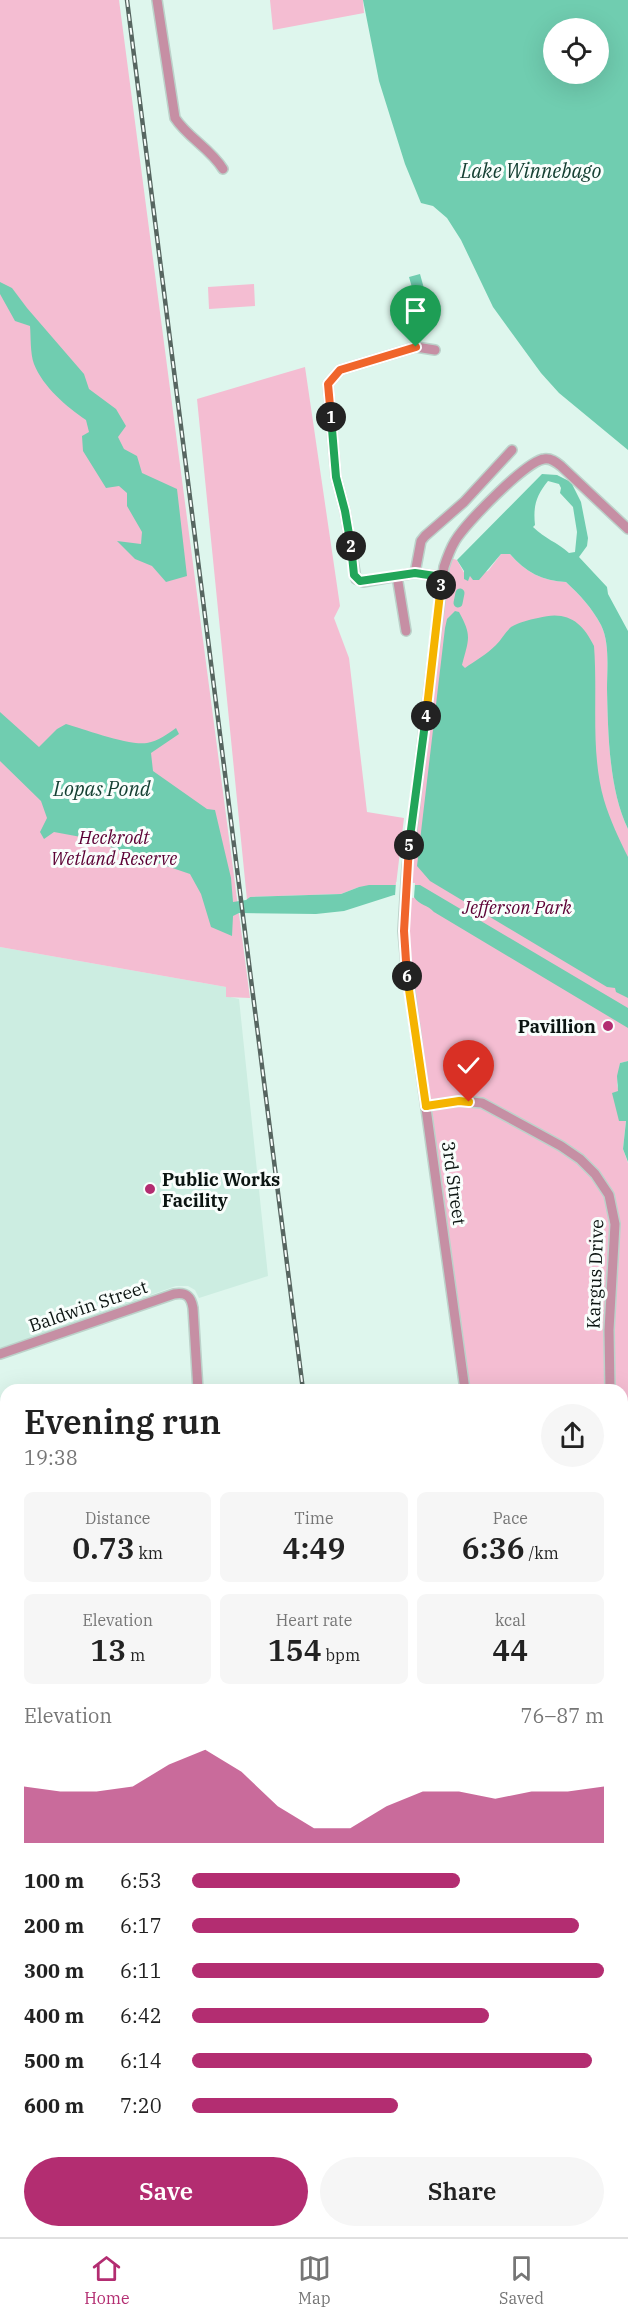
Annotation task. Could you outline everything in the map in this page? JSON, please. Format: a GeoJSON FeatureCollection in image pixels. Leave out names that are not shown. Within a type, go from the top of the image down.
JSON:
{"type":"FeatureCollection","features":[{"type":"Feature","properties":{"kind":"street"},"geometry":{"type":"LineString","coordinates":[[157,0],[175,118],[181,127],[211,152],[223,169]]}},
{"type":"Feature","properties":{"kind":"street"},"geometry":{"type":"LineString","coordinates":[[435,350],[416,347],[340,370],[328,384],[336,477],[345,511],[356,579],[363,582],[415,573],[442,577]]}},
{"type":"Feature","properties":{"kind":"street"},"geometry":{"type":"LineString","coordinates":[[415,573],[421,541],[464,502],[512,450]]}},
{"type":"Feature","properties":{"kind":"street","name":"3rd Street"},"geometry":{"type":"LineString","coordinates":[[464,1384],[406,964],[404,931],[406,882],[442,577],[449,552],[468,524],[525,467],[544,459],[561,466],[628,529]]}},
{"type":"Feature","properties":{"kind":"street"},"geometry":{"type":"LineString","coordinates":[[398,576],[406,631]]}},
{"type":"Feature","properties":{"kind":"street","name":"Kargus Drive"},"geometry":{"type":"LineString","coordinates":[[426,1106],[459,1101],[482,1104],[561,1146],[580,1159],[595,1174],[609,1195],[615,1224],[609,1330],[610,1384]]}},
{"type":"Feature","properties":{"kind":"street","name":"Baldwin Street"},"geometry":{"type":"LineString","coordinates":[[0,1354],[174,1294],[187,1294],[193,1308],[198,1384]]}},
{"type":"Feature","properties":{"kind":"shaded area"},"geometry":{"type":"Polygon","coordinates":[[[0,947],[226,987],[226,996],[239,999],[268,1276],[199,1298],[195,1290],[188,1286],[176,1286],[0,1349],[0,947]]]}},
{"type":"Feature","properties":{"kind":"green space","name":"Heckrodt Wetland Reserve"},"geometry":{"type":"Polygon","coordinates":[[[0,0],[119,0],[250,998],[226,997],[226,987],[0,947],[0,0]]]}},
{"type":"Feature","properties":{"kind":"green space"},"geometry":{"type":"Polygon","coordinates":[[[270,0],[363,0],[364,13],[273,30],[270,0]]]}},
{"type":"Feature","properties":{"kind":"green space"},"geometry":{"type":"Polygon","coordinates":[[[254,284],[255,306],[209,309],[208,287],[254,284]]]}},
{"type":"Feature","properties":{"kind":"green space"},"geometry":{"type":"Polygon","coordinates":[[[305,367],[340,606],[334,618],[349,658],[367,812],[404,818],[396,885],[359,887],[341,894],[250,897],[247,900],[197,399],[305,367]]]}},
{"type":"Feature","properties":{"kind":"green space","name":"Jefferson Park"},"geometry":{"type":"Polygon","coordinates":[[[501,554],[510,554],[528,571],[550,580],[566,582],[594,613],[604,632],[607,648],[607,706],[613,779],[628,829],[628,1061],[620,1063],[617,1085],[626,1120],[623,1149],[628,1163],[628,1384],[467,1384],[409,966],[405,897],[450,558],[457,560],[468,580],[470,576],[488,571],[501,554]]]}},
{"type":"Feature","properties":{"kind":"water","name":"Lake Winnebago"},"geometry":{"type":"Polygon","coordinates":[[[363,0],[628,0],[628,450],[559,393],[541,373],[493,307],[461,240],[447,218],[433,206],[421,203],[405,164],[379,81],[363,0]]]}},
{"type":"Feature","properties":{"kind":"water"},"geometry":{"type":"Polygon","coordinates":[[[420,274],[425,292],[423,296],[415,298],[409,277],[420,274]]]}},
{"type":"Feature","properties":{"kind":"water"},"geometry":{"type":"Polygon","coordinates":[[[0,282],[12,288],[84,374],[89,389],[116,409],[126,426],[118,437],[124,449],[137,456],[142,473],[177,489],[187,576],[166,582],[152,566],[135,559],[117,541],[141,544],[142,532],[127,506],[127,493],[119,486],[106,488],[83,451],[82,436],[89,432],[86,420],[56,396],[43,381],[34,364],[30,326],[15,321],[0,294],[0,282]]]}},
{"type":"Feature","properties":{"kind":"water"},"geometry":{"type":"Polygon","coordinates":[[[542,474],[557,475],[571,482],[581,502],[588,538],[587,546],[579,557],[607,587],[608,594],[628,631],[628,829],[613,779],[608,724],[607,648],[601,625],[585,602],[566,582],[550,580],[535,574],[522,566],[510,554],[501,554],[479,580],[473,580],[470,576],[468,581],[464,579],[464,571],[457,560],[542,474]],[[548,481],[541,492],[536,502],[533,527],[569,553],[575,552],[577,532],[573,507],[560,493],[559,484],[548,481]]]}},
{"type":"Feature","properties":{"kind":"water"},"geometry":{"type":"Polygon","coordinates":[[[455,611],[459,612],[468,632],[468,643],[462,665],[465,668],[498,643],[511,627],[524,621],[548,616],[557,615],[572,620],[584,630],[594,646],[596,743],[600,781],[609,815],[628,857],[628,998],[616,992],[615,988],[607,987],[430,881],[417,866],[445,628],[447,619],[455,611]]]}},
{"type":"Feature","properties":{"kind":"water","name":"Lopas Pond"},"geometry":{"type":"Polygon","coordinates":[[[0,712],[39,747],[57,729],[66,724],[118,740],[139,743],[155,741],[176,728],[179,734],[151,753],[153,771],[207,809],[215,810],[231,878],[233,902],[250,897],[341,894],[369,885],[420,885],[628,1008],[628,1028],[434,912],[414,897],[394,895],[344,911],[316,914],[239,913],[233,916],[232,936],[211,927],[201,894],[190,874],[81,837],[54,832],[44,839],[40,832],[47,818],[41,801],[0,761],[0,712]]]}},
{"type":"Feature","properties":{"kind":"water"},"geometry":{"type":"Polygon","coordinates":[[[628,1061],[628,1162],[623,1149],[626,1121],[619,1121],[612,1093],[618,1091],[617,1076],[620,1063],[628,1061]]]}},
{"type":"Feature","properties":{"kind":"pier"},"geometry":{"type":"Polygon","coordinates":[[[396,882],[415,883],[414,898],[395,896],[396,882]]]}},
{"type":"Feature","properties":{"kind":"waterway"},"geometry":{"type":"LineString","coordinates":[[458,603],[460,593]]}},
{"type":"Feature","properties":{"kind":"railway"},"geometry":{"type":"LineString","coordinates":[[127,0],[302,1384]]}},
{"type":"Feature","properties":{"kind":"place","name":"Pavillion"},"geometry":{"type":"Point","coordinates":[608,1026]}},
{"type":"Feature","properties":{"kind":"place","name":"Public Works Facility"},"geometry":{"type":"Point","coordinates":[150,1189]}},
{"type":"Feature","properties":{"kind":"route"},"geometry":{"type":"LineString","coordinates":[[416,347],[340,370],[328,384],[332,444],[336,477],[345,511],[356,579],[363,582],[415,573],[442,577],[408,857],[405,953],[426,1106],[459,1101],[469,1102]]}}]}
